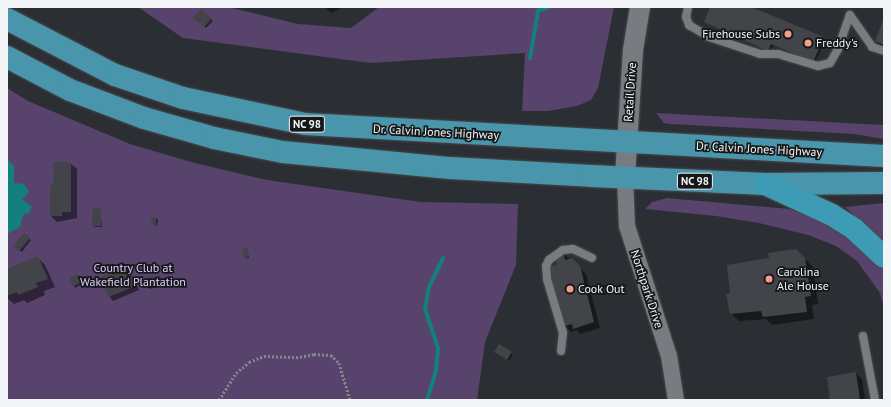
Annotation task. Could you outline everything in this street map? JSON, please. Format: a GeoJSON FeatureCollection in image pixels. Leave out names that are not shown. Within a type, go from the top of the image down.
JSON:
{"type":"FeatureCollection","features":[{"type":"Feature","properties":{"kind":"highway","name":"Dr. Calvin Jones Highway"},"geometry":{"type":"LineString","coordinates":[[7,19],[115,75],[183,98],[257,116],[305,124],[884,156]]}},
{"type":"Feature","properties":{"kind":"highway"},"geometry":{"type":"LineString","coordinates":[[7,30],[115,75]]}},
{"type":"Feature","properties":{"kind":"highway","name":"NC 98"},"geometry":{"type":"LineString","coordinates":[[7,57],[70,90],[144,118],[214,138],[283,152],[450,168],[765,184],[884,183]]}},
{"type":"Feature","properties":{"kind":"highway"},"geometry":{"type":"LineString","coordinates":[[765,184],[832,215],[854,229],[884,257]]}},
{"type":"Feature","properties":{"kind":"street","name":"Retail Drive"},"geometry":{"type":"LineString","coordinates":[[625,177],[633,50],[640,7]]}},
{"type":"Feature","properties":{"kind":"street","name":"Northpark Drive"},"geometry":{"type":"LineString","coordinates":[[625,177],[627,226],[669,356],[676,400]]}},
{"type":"Feature","properties":{"kind":"lane"},"geometry":{"type":"LineString","coordinates":[[688,7],[686,17],[689,25],[709,37],[760,54],[778,54],[818,66],[830,63],[838,50],[850,15],[872,47],[884,51]]}},
{"type":"Feature","properties":{"kind":"lane"},"geometry":{"type":"LineString","coordinates":[[561,351],[563,333],[547,279],[546,266],[549,260],[563,250],[574,249],[592,258]]}},
{"type":"Feature","properties":{"kind":"lane"},"geometry":{"type":"LineString","coordinates":[[863,336],[875,400]]}},
{"type":"Feature","properties":{"kind":"path"},"geometry":{"type":"LineString","coordinates":[[219,400],[236,373],[249,362],[264,356],[300,357],[314,354],[331,355],[339,362],[350,400]]}},
{"type":"Feature","properties":{"kind":"green space"},"geometry":{"type":"Polygon","coordinates":[[[138,7],[228,7],[298,24],[351,28],[379,7],[614,7],[598,88],[591,100],[577,106],[548,111],[522,111],[525,53],[370,63],[183,38],[138,7]]]}},
{"type":"Feature","properties":{"kind":"green space","name":"Country Club at Wakefield Plantation"},"geometry":{"type":"Polygon","coordinates":[[[7,88],[28,101],[130,144],[191,162],[267,180],[421,202],[518,204],[516,265],[485,342],[477,400],[7,400],[7,88]]]}},
{"type":"Feature","properties":{"kind":"green space"},"geometry":{"type":"Polygon","coordinates":[[[656,113],[884,125],[884,139],[854,134],[670,124],[664,123],[656,113]]]}},
{"type":"Feature","properties":{"kind":"green space"},"geometry":{"type":"Polygon","coordinates":[[[667,198],[790,209],[841,229],[884,263],[884,308],[880,293],[857,261],[836,246],[808,235],[759,223],[716,216],[645,209],[652,202],[667,198]]]}},
{"type":"Feature","properties":{"kind":"green space"},"geometry":{"type":"Polygon","coordinates":[[[884,203],[884,243],[845,207],[884,203]]]}},
{"type":"Feature","properties":{"kind":"water"},"geometry":{"type":"Polygon","coordinates":[[[7,159],[14,166],[14,183],[24,184],[29,192],[22,200],[32,206],[29,213],[23,215],[20,227],[7,234],[7,159]]]}},
{"type":"Feature","properties":{"kind":"building"},"geometry":{"type":"Polygon","coordinates":[[[710,7],[751,7],[824,37],[813,62],[771,44],[768,51],[704,22],[710,7]]]}},
{"type":"Feature","properties":{"kind":"building"},"geometry":{"type":"Polygon","coordinates":[[[201,9],[212,18],[204,27],[193,18],[201,9]]]}},
{"type":"Feature","properties":{"kind":"building"},"geometry":{"type":"Polygon","coordinates":[[[884,18],[884,45],[875,41],[884,18]]]}},
{"type":"Feature","properties":{"kind":"building"},"geometry":{"type":"Polygon","coordinates":[[[54,162],[71,162],[71,212],[62,212],[62,216],[50,216],[50,185],[53,185],[54,162]]]}},
{"type":"Feature","properties":{"kind":"building"},"geometry":{"type":"Polygon","coordinates":[[[93,208],[101,208],[101,226],[92,226],[93,208]]]}},
{"type":"Feature","properties":{"kind":"building"},"geometry":{"type":"Polygon","coordinates":[[[152,217],[156,217],[156,225],[151,225],[152,217]]]}},
{"type":"Feature","properties":{"kind":"building"},"geometry":{"type":"Polygon","coordinates":[[[24,233],[30,238],[19,251],[13,246],[24,233]]]}},
{"type":"Feature","properties":{"kind":"building"},"geometry":{"type":"Polygon","coordinates":[[[243,248],[248,248],[248,257],[243,257],[243,248]]]}},
{"type":"Feature","properties":{"kind":"building","name":"Carolina Ale House"},"geometry":{"type":"Polygon","coordinates":[[[796,249],[805,258],[811,296],[805,297],[807,312],[763,317],[761,311],[730,314],[726,294],[730,293],[727,265],[769,258],[768,253],[796,249]]]}},
{"type":"Feature","properties":{"kind":"building","name":"Cook Out"},"geometry":{"type":"Polygon","coordinates":[[[563,252],[565,260],[572,258],[580,266],[594,322],[573,329],[572,324],[564,326],[548,267],[557,265],[555,258],[563,252]]]}},
{"type":"Feature","properties":{"kind":"building"},"geometry":{"type":"Polygon","coordinates":[[[38,256],[48,279],[36,283],[38,287],[18,295],[17,292],[7,296],[7,269],[38,256]]]}},
{"type":"Feature","properties":{"kind":"building"},"geometry":{"type":"Polygon","coordinates":[[[128,267],[136,286],[108,297],[100,277],[128,267]]]}},
{"type":"Feature","properties":{"kind":"building"},"geometry":{"type":"Polygon","coordinates":[[[78,274],[82,282],[73,286],[69,278],[78,274]]]}},
{"type":"Feature","properties":{"kind":"building"},"geometry":{"type":"Polygon","coordinates":[[[157,275],[159,285],[147,288],[145,278],[157,275]]]}},
{"type":"Feature","properties":{"kind":"building"},"geometry":{"type":"Polygon","coordinates":[[[499,344],[512,352],[507,360],[494,352],[499,344]]]}},
{"type":"Feature","properties":{"kind":"building"},"geometry":{"type":"Polygon","coordinates":[[[856,372],[860,400],[830,400],[827,377],[856,372]]]}},
{"type":"Feature","properties":{"kind":"waterway"},"geometry":{"type":"LineString","coordinates":[[530,58],[538,11],[541,7]]}},
{"type":"Feature","properties":{"kind":"waterway"},"geometry":{"type":"LineString","coordinates":[[538,11],[549,7]]}},
{"type":"Feature","properties":{"kind":"waterway"},"geometry":{"type":"LineString","coordinates":[[427,400],[436,371],[438,348],[425,309],[429,287],[443,258]]}},
{"type":"Feature","properties":{"kind":"place","name":"Firehouse Subs"},"geometry":{"type":"Point","coordinates":[788,34]}},
{"type":"Feature","properties":{"kind":"place","name":"Freddy's"},"geometry":{"type":"Point","coordinates":[808,43]}},
{"type":"Feature","properties":{"kind":"place","name":"Carolina Ale House"},"geometry":{"type":"Point","coordinates":[769,279]}},
{"type":"Feature","properties":{"kind":"place","name":"Cook Out"},"geometry":{"type":"Point","coordinates":[570,289]}}]}
